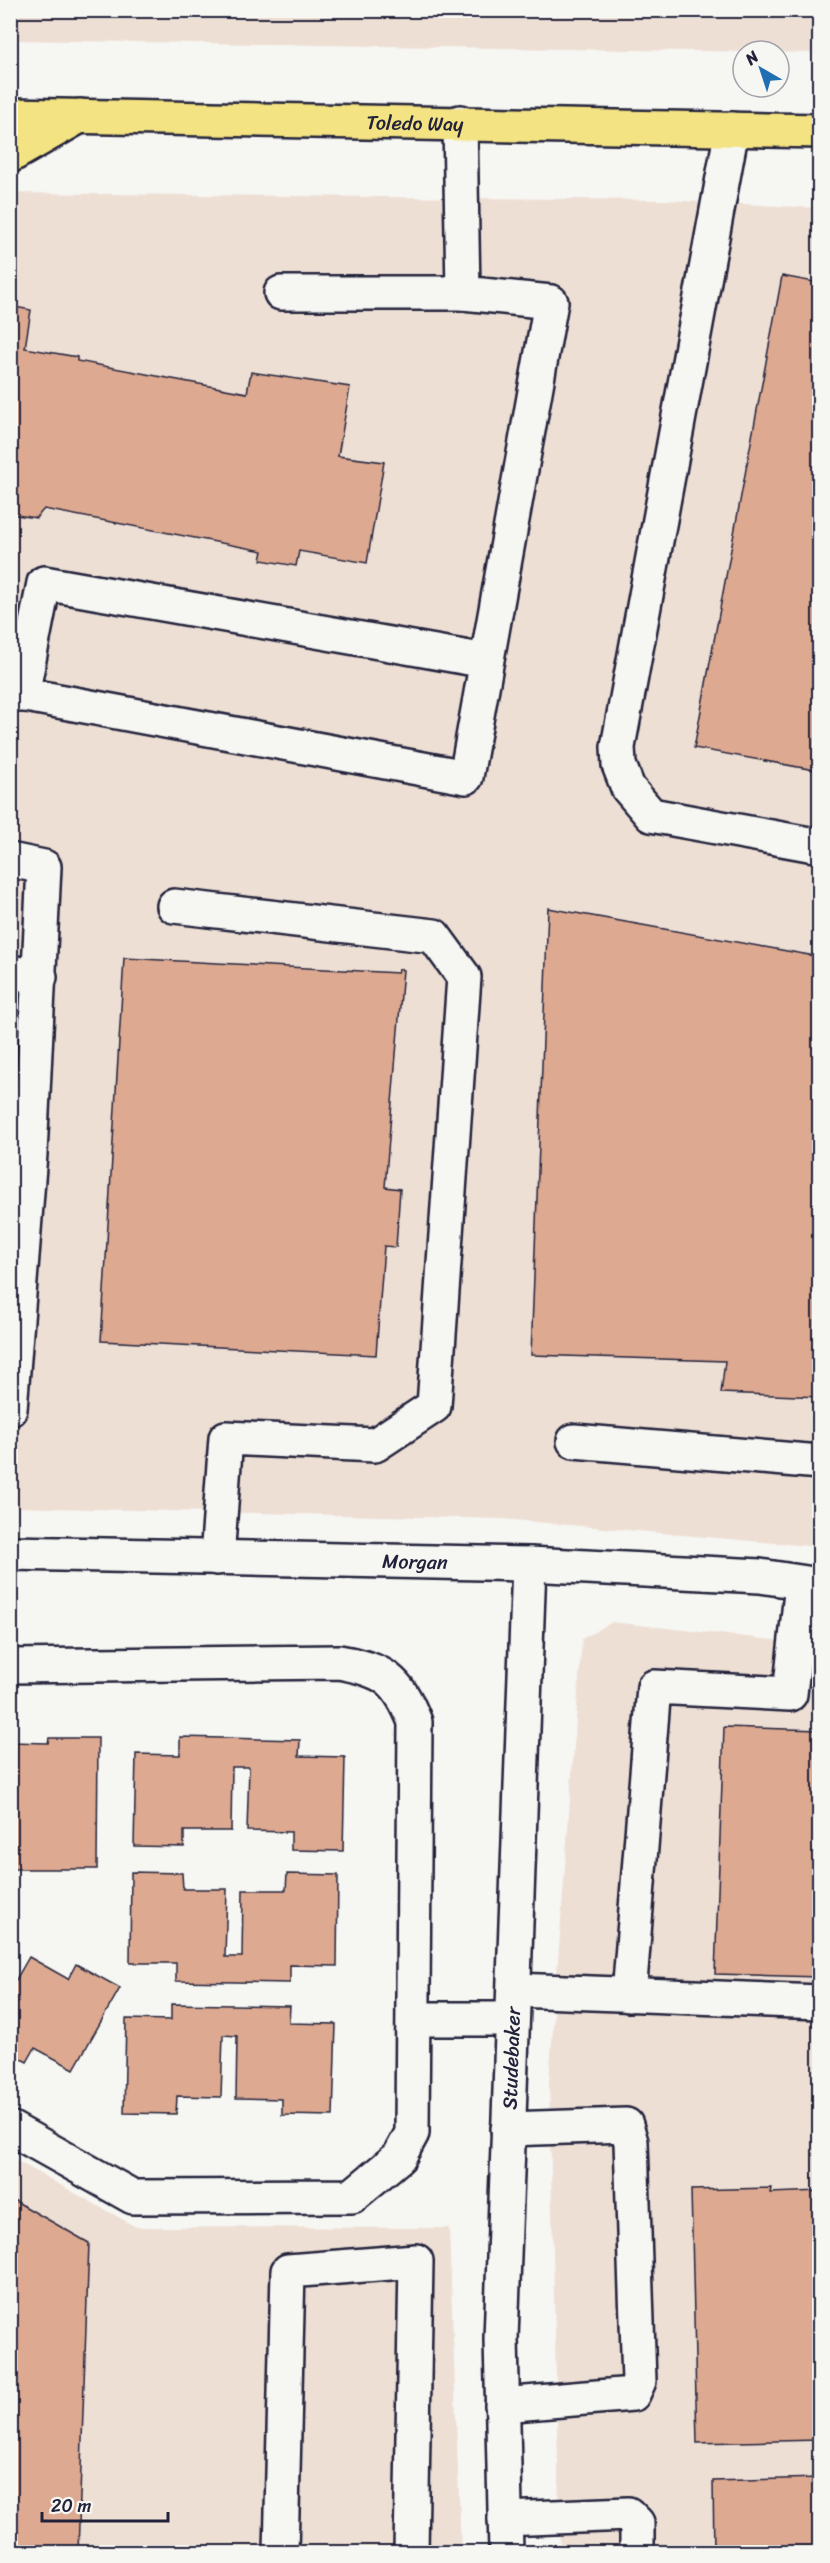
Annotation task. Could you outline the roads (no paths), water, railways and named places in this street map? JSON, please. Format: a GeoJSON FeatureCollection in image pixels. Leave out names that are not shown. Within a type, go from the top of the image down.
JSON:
{"type":"FeatureCollection","features":[{"type":"Feature","properties":{"kind":"main road","name":"Toledo Way"},"geometry":{"type":"LineString","coordinates":[[10,115],[460,122],[819,131]]}},
{"type":"Feature","properties":{"kind":"main road"},"geometry":{"type":"LineString","coordinates":[[10,156],[80,116]]}},
{"type":"Feature","properties":{"kind":"street"},"geometry":{"type":"LineString","coordinates":[[460,122],[464,293]]}},
{"type":"Feature","properties":{"kind":"street"},"geometry":{"type":"LineString","coordinates":[[732,129],[618,747],[619,765],[627,788],[651,815],[819,846]]}},
{"type":"Feature","properties":{"kind":"street"},"geometry":{"type":"LineString","coordinates":[[281,293],[464,293],[551,302],[466,777],[16,693],[44,583],[486,662]]}},
{"type":"Feature","properties":{"kind":"street"},"geometry":{"type":"LineString","coordinates":[[10,860],[44,867],[25,975],[30,1154],[10,1409]]}},
{"type":"Feature","properties":{"kind":"street"},"geometry":{"type":"LineString","coordinates":[[174,906],[434,936],[464,977],[434,1406],[375,1445],[226,1438],[217,1558]]}},
{"type":"Feature","properties":{"kind":"street"},"geometry":{"type":"LineString","coordinates":[[574,1441],[819,1462]]}},
{"type":"Feature","properties":{"kind":"street","name":"Morgan"},"geometry":{"type":"LineString","coordinates":[[10,1553],[529,1564],[760,1576],[811,1584]]}},
{"type":"Feature","properties":{"kind":"street","name":"Studebaker"},"geometry":{"type":"LineString","coordinates":[[506,2553],[501,2338],[529,1564]]}},
{"type":"Feature","properties":{"kind":"street"},"geometry":{"type":"LineString","coordinates":[[629,1995],[654,1687],[790,1694],[811,1584]]}},
{"type":"Feature","properties":{"kind":"street"},"geometry":{"type":"LineString","coordinates":[[10,1666],[339,1662],[381,1674],[404,1693],[415,1722],[412,2133],[399,2157],[352,2196],[133,2197],[10,2128]]}},
{"type":"Feature","properties":{"kind":"street"},"geometry":{"type":"LineString","coordinates":[[414,2019],[514,2005],[629,1995],[819,2002]]}},
{"type":"Feature","properties":{"kind":"street"},"geometry":{"type":"LineString","coordinates":[[502,2405],[633,2394],[639,2381],[631,2142],[626,2125],[508,2129]]}},
{"type":"Feature","properties":{"kind":"street"},"geometry":{"type":"LineString","coordinates":[[281,2553],[288,2271],[416,2261],[411,2553]]}},
{"type":"Feature","properties":{"kind":"street"},"geometry":{"type":"LineString","coordinates":[[505,2519],[628,2514],[637,2523],[637,2553]]}}]}
